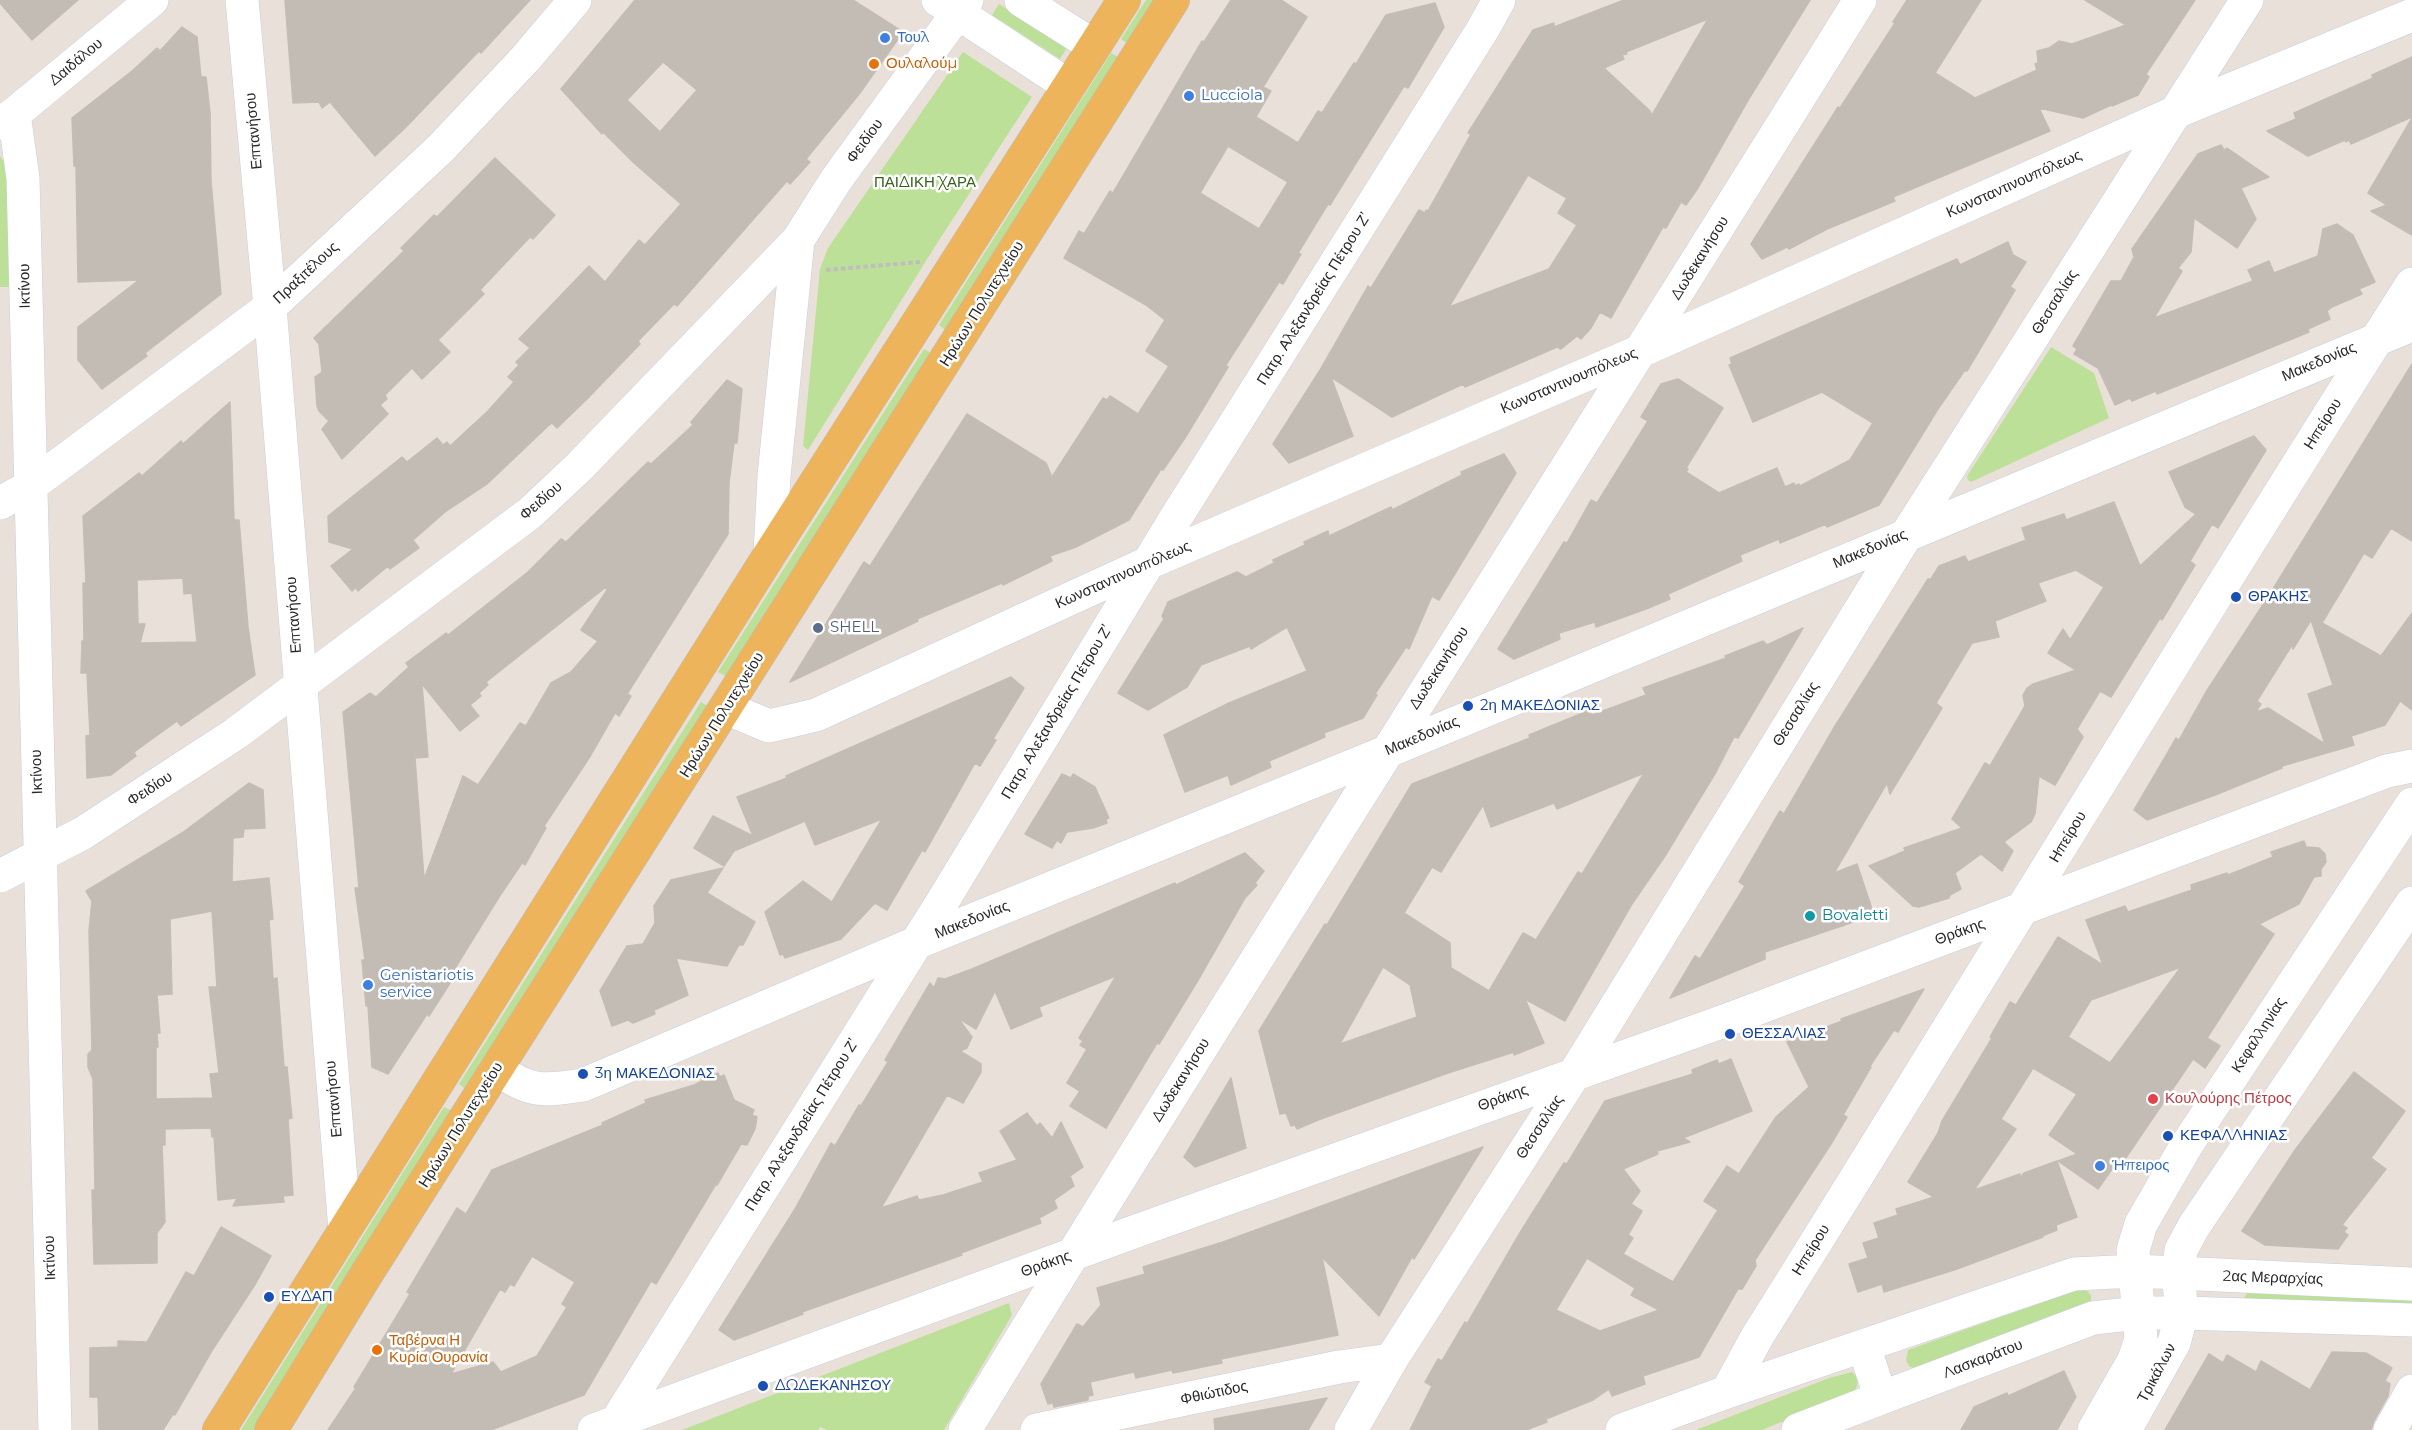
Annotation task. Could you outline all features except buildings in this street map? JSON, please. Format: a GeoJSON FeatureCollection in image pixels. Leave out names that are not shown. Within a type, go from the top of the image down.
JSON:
{"type":"FeatureCollection","features":[{"type":"Feature","properties":{"kind":"main road"},"geometry":{"type":"LineString","coordinates":[[219,1430],[770,554],[1124,0]]}},
{"type":"Feature","properties":{"kind":"main road","name":"Ηρώων Πολυτεχνείου"},"geometry":{"type":"LineString","coordinates":[[271,1430],[1173,0]]}},
{"type":"Feature","properties":{"kind":"street","name":"Δαιδάλου"},"geometry":{"type":"LineString","coordinates":[[7,119],[152,0]]}},
{"type":"Feature","properties":{"kind":"street","name":"Επτανήσου"},"geometry":{"type":"LineString","coordinates":[[242,0],[270,307],[345,1230]]}},
{"type":"Feature","properties":{"kind":"street","name":"Πραξιτέλους"},"geometry":{"type":"LineString","coordinates":[[0,503],[29,487],[270,307],[440,149],[526,58],[575,0]]}},
{"type":"Feature","properties":{"kind":"street"},"geometry":{"type":"LineString","coordinates":[[1021,0],[1094,46]]}},
{"type":"Feature","properties":{"kind":"street","name":"Πατρ. Αλεξανδρείας Πέτρου Ζ’"},"geometry":{"type":"LineString","coordinates":[[605,1426],[916,944],[1148,563],[1477,39],[1498,0]]}},
{"type":"Feature","properties":{"kind":"street","name":"Δωδεκανήσου"},"geometry":{"type":"LineString","coordinates":[[970,1429],[1072,1254],[1386,752],[1643,350],[1860,0]]}},
{"type":"Feature","properties":{"kind":"street","name":"Θεσσαλίας"},"geometry":{"type":"LineString","coordinates":[[1351,1430],[1391,1360],[1575,1073],[1908,534],[2247,0]]}},
{"type":"Feature","properties":{"kind":"street"},"geometry":{"type":"LineString","coordinates":[[954,4],[1069,86]]}},
{"type":"Feature","properties":{"kind":"street","name":"Φειδίου"},"geometry":{"type":"LineString","coordinates":[[0,876],[83,832],[226,740],[530,513],[579,467],[798,240],[954,4]]}},
{"type":"Feature","properties":{"kind":"street","name":"Κωνσταντινουπόλεως"},"geometry":{"type":"LineString","coordinates":[[726,708],[769,726],[816,715],[1148,563],[1643,350],[2175,112],[2412,15]]}},
{"type":"Feature","properties":{"kind":"street","name":"Ικτίνου"},"geometry":{"type":"LineString","coordinates":[[7,119],[22,178],[55,1430]]}},
{"type":"Feature","properties":{"kind":"street"},"geometry":{"type":"LineString","coordinates":[[770,554],[774,476],[798,240]]}},
{"type":"Feature","properties":{"kind":"street","name":"Ηπείρου"},"geometry":{"type":"LineString","coordinates":[[1727,1392],[1757,1337],[2024,909],[2220,588],[2412,284]]}},
{"type":"Feature","properties":{"kind":"street","name":"Μακεδονίας"},"geometry":{"type":"LineString","coordinates":[[497,1069],[527,1087],[550,1090],[583,1084],[2412,325]]}},
{"type":"Feature","properties":{"kind":"street","name":"Θράκης"},"geometry":{"type":"LineString","coordinates":[[605,1426],[1072,1254],[1727,1020],[2387,771],[2412,766]]}},
{"type":"Feature","properties":{"kind":"street","name":"Κεφαλληνίας"},"geometry":{"type":"LineString","coordinates":[[2139,1313],[2133,1250],[2141,1224],[2186,1146],[2412,804]]}},
{"type":"Feature","properties":{"kind":"street"},"geometry":{"type":"LineString","coordinates":[[2182,1313],[2178,1274],[2181,1250],[2193,1226],[2412,903]]}},
{"type":"Feature","properties":{"kind":"street"},"geometry":{"type":"LineString","coordinates":[[1622,1430],[2074,1274],[2134,1271]]}},
{"type":"Feature","properties":{"kind":"street","name":"2ας Μεραρχίας"},"geometry":{"type":"LineString","coordinates":[[2134,1271],[2412,1284]]}},
{"type":"Feature","properties":{"kind":"street"},"geometry":{"type":"LineString","coordinates":[[2139,1313],[2412,1320]]}},
{"type":"Feature","properties":{"kind":"street","name":"Λασκαράτου"},"geometry":{"type":"LineString","coordinates":[[1798,1430],[1866,1411],[2093,1318],[2139,1313]]}},
{"type":"Feature","properties":{"kind":"street","name":"Τρικάλων"},"geometry":{"type":"LineString","coordinates":[[2094,1430],[2134,1360],[2141,1339],[2139,1313]]}},
{"type":"Feature","properties":{"kind":"street","name":"Τρικάλων"},"geometry":{"type":"LineString","coordinates":[[2125,1430],[2174,1343],[2182,1313]]}},
{"type":"Feature","properties":{"kind":"street"},"geometry":{"type":"LineString","coordinates":[[1864,1347],[1866,1411]]}},
{"type":"Feature","properties":{"kind":"street","name":"Φθιώτιδος"},"geometry":{"type":"LineString","coordinates":[[1037,1430],[1339,1367],[1391,1360]]}},
{"type":"Feature","properties":{"kind":"street"},"geometry":{"type":"LineString","coordinates":[[2390,1430],[2412,1391]]}},
{"type":"Feature","properties":{"kind":"path"},"geometry":{"type":"LineString","coordinates":[[793,275],[882,263],[958,261]]}},
{"type":"Feature","properties":{"kind":"green space"},"geometry":{"type":"Polygon","coordinates":[[[1146,0],[1157,0],[1129,45],[1121,39],[1146,0]]]}},
{"type":"Feature","properties":{"kind":"green space"},"geometry":{"type":"Polygon","coordinates":[[[999,4],[1067,48],[1060,59],[992,15],[999,4]]]}},
{"type":"Feature","properties":{"kind":"green space","name":"ΠΑΙΔΙΚΗ ΧΑΡΑ"},"geometry":{"type":"Polygon","coordinates":[[[963,52],[1032,97],[934,248],[808,450],[803,446],[820,269],[828,248],[963,52]]]}},
{"type":"Feature","properties":{"kind":"green space"},"geometry":{"type":"Polygon","coordinates":[[[1111,53],[1120,58],[946,331],[939,325],[1111,53]]]}},
{"type":"Feature","properties":{"kind":"green space"},"geometry":{"type":"Polygon","coordinates":[[[0,156],[7,166],[9,287],[0,287],[0,156]]]}},
{"type":"Feature","properties":{"kind":"green space"},"geometry":{"type":"Polygon","coordinates":[[[2051,347],[2094,373],[2109,418],[1971,482],[1967,476],[2051,347]]]}},
{"type":"Feature","properties":{"kind":"green space"},"geometry":{"type":"Polygon","coordinates":[[[924,349],[932,353],[727,677],[718,672],[924,349]]]}},
{"type":"Feature","properties":{"kind":"green space"},"geometry":{"type":"Polygon","coordinates":[[[701,702],[709,707],[467,1090],[459,1084],[701,702]]]}},
{"type":"Feature","properties":{"kind":"green space"},"geometry":{"type":"Polygon","coordinates":[[[444,1107],[454,1112],[253,1430],[241,1430],[444,1107]]]}},
{"type":"Feature","properties":{"kind":"green space"},"geometry":{"type":"Polygon","coordinates":[[[2079,1289],[2091,1295],[2091,1305],[1915,1369],[1909,1366],[1906,1360],[1908,1350],[2079,1289]]]}},
{"type":"Feature","properties":{"kind":"green space"},"geometry":{"type":"Polygon","coordinates":[[[2247,1293],[2412,1298],[2412,1309],[2246,1304],[2244,1298],[2247,1293]]]}},
{"type":"Feature","properties":{"kind":"green space"},"geometry":{"type":"Polygon","coordinates":[[[1009,1303],[1012,1315],[944,1430],[827,1430],[820,1427],[818,1430],[682,1430],[1009,1303]]]}},
{"type":"Feature","properties":{"kind":"green space"},"geometry":{"type":"Polygon","coordinates":[[[1852,1372],[1858,1378],[1854,1392],[1762,1430],[1696,1430],[1829,1378],[1852,1372]]]}},
{"type":"Feature","properties":{"kind":"place","name":"Τουλ"},"geometry":{"type":"Point","coordinates":[885,38]}},
{"type":"Feature","properties":{"kind":"place","name":"Ουλαλούμ"},"geometry":{"type":"Point","coordinates":[874,64]}},
{"type":"Feature","properties":{"kind":"place","name":"Lucciola"},"geometry":{"type":"Point","coordinates":[1189,96]}},
{"type":"Feature","properties":{"kind":"place","name":"ΘΡΑΚΗΣ"},"geometry":{"type":"Point","coordinates":[2236,597]}},
{"type":"Feature","properties":{"kind":"place","name":"SHELL"},"geometry":{"type":"Point","coordinates":[818,628]}},
{"type":"Feature","properties":{"kind":"place","name":"2η ΜΑΚΕΔΟΝΙΑΣ"},"geometry":{"type":"Point","coordinates":[1468,706]}},
{"type":"Feature","properties":{"kind":"place","name":"Bovaletti"},"geometry":{"type":"Point","coordinates":[1810,916]}},
{"type":"Feature","properties":{"kind":"place","name":"Genistariotis service"},"geometry":{"type":"Point","coordinates":[368,985]}},
{"type":"Feature","properties":{"kind":"place","name":"ΘΕΣΣΑΛΙΑΣ"},"geometry":{"type":"Point","coordinates":[1730,1034]}},
{"type":"Feature","properties":{"kind":"place","name":"3η ΜΑΚΕΔΟΝΙΑΣ"},"geometry":{"type":"Point","coordinates":[583,1074]}},
{"type":"Feature","properties":{"kind":"place","name":"Κουλούρης Πέτρος"},"geometry":{"type":"Point","coordinates":[2153,1099]}},
{"type":"Feature","properties":{"kind":"place","name":"ΚΕΦΑΛΛΗΝΙΑΣ"},"geometry":{"type":"Point","coordinates":[2168,1136]}},
{"type":"Feature","properties":{"kind":"place","name":"Ήπειρος"},"geometry":{"type":"Point","coordinates":[2100,1166]}},
{"type":"Feature","properties":{"kind":"place","name":"ΕΥΔΑΠ"},"geometry":{"type":"Point","coordinates":[269,1297]}},
{"type":"Feature","properties":{"kind":"place","name":"Ταβέρνα Η Κυρία Ουρανία"},"geometry":{"type":"Point","coordinates":[377,1350]}},
{"type":"Feature","properties":{"kind":"place","name":"ΔΩΔΕΚΑΝΗΣΟΥ"},"geometry":{"type":"Point","coordinates":[763,1386]}}]}
